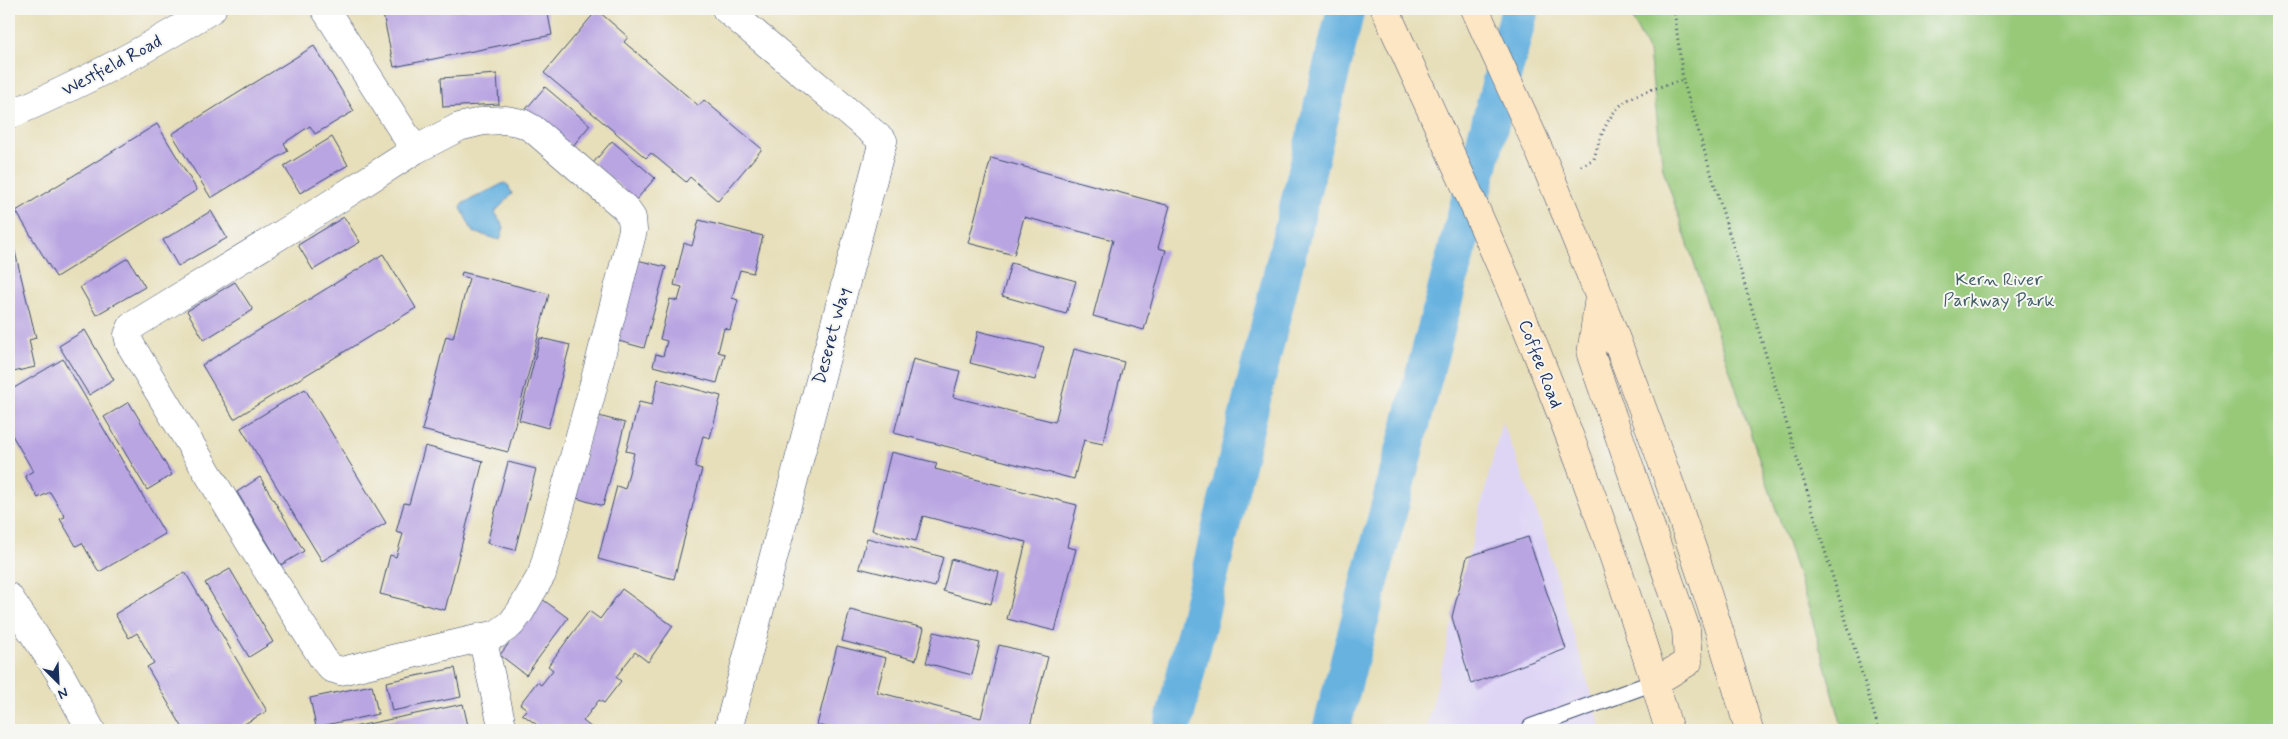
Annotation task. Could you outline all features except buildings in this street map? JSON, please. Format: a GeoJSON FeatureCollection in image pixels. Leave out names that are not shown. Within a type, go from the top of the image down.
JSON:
{"type":"FeatureCollection","features":[{"type":"Feature","properties":{"kind":"main road","name":"Coffee Road"},"geometry":{"type":"LineString","coordinates":[[1385,9],[1513,296],[1593,502],[1655,682],[1669,730]]}},
{"type":"Feature","properties":{"kind":"main road"},"geometry":{"type":"LineString","coordinates":[[1475,9],[1550,176],[1599,294],[1671,484],[1729,659],[1749,730]]}},
{"type":"Feature","properties":{"kind":"main road"},"geometry":{"type":"LineString","coordinates":[[1599,294],[1591,355],[1686,629],[1688,662],[1655,682]]}},
{"type":"Feature","properties":{"kind":"street","name":"Westfield Road"},"geometry":{"type":"LineString","coordinates":[[9,115],[65,91],[155,45],[212,9]]}},
{"type":"Feature","properties":{"kind":"street"},"geometry":{"type":"LineString","coordinates":[[326,9],[415,150]]}},
{"type":"Feature","properties":{"kind":"street","name":"Deseret Way"},"geometry":{"type":"LineString","coordinates":[[726,9],[883,141],[728,730]]}},
{"type":"Feature","properties":{"kind":"street"},"geometry":{"type":"LineString","coordinates":[[498,120],[522,122],[533,129],[618,202],[632,218],[633,230],[589,404],[542,574],[520,612],[511,624],[497,634],[341,672],[331,668],[250,543],[130,344],[128,335],[132,326],[415,150],[460,127],[498,120]]}},
{"type":"Feature","properties":{"kind":"street"},"geometry":{"type":"LineString","coordinates":[[9,597],[59,672],[90,730]]}},
{"type":"Feature","properties":{"kind":"street"},"geometry":{"type":"LineString","coordinates":[[482,637],[503,730]]}},
{"type":"Feature","properties":{"kind":"lane"},"geometry":{"type":"LineString","coordinates":[[1532,730],[1530,727],[1655,682]]}},
{"type":"Feature","properties":{"kind":"path"},"geometry":{"type":"LineString","coordinates":[[1674,9],[1683,80],[1878,730]]}},
{"type":"Feature","properties":{"kind":"path"},"geometry":{"type":"LineString","coordinates":[[1550,176],[1594,159],[1600,137],[1609,116],[1628,97],[1683,80]]}},
{"type":"Feature","properties":{"kind":"shaded area"},"geometry":{"type":"Polygon","coordinates":[[[1502,421],[1542,526],[1602,730],[1426,730],[1502,421]]]}},
{"type":"Feature","properties":{"kind":"green space","name":"Kern River Parkway Park"},"geometry":{"type":"Polygon","coordinates":[[[1627,9],[2279,9],[2279,730],[1843,730],[1811,615],[1663,169],[1649,52],[1627,9]]]}},
{"type":"Feature","properties":{"kind":"water"},"geometry":{"type":"Polygon","coordinates":[[[504,183],[508,185],[512,194],[495,212],[504,227],[500,240],[473,232],[461,208],[462,204],[504,183]]]}},
{"type":"Feature","properties":{"kind":"waterway"},"geometry":{"type":"LineString","coordinates":[[1172,730],[1346,9]]}},
{"type":"Feature","properties":{"kind":"waterway"},"geometry":{"type":"LineString","coordinates":[[1331,730],[1520,9]]}}]}
